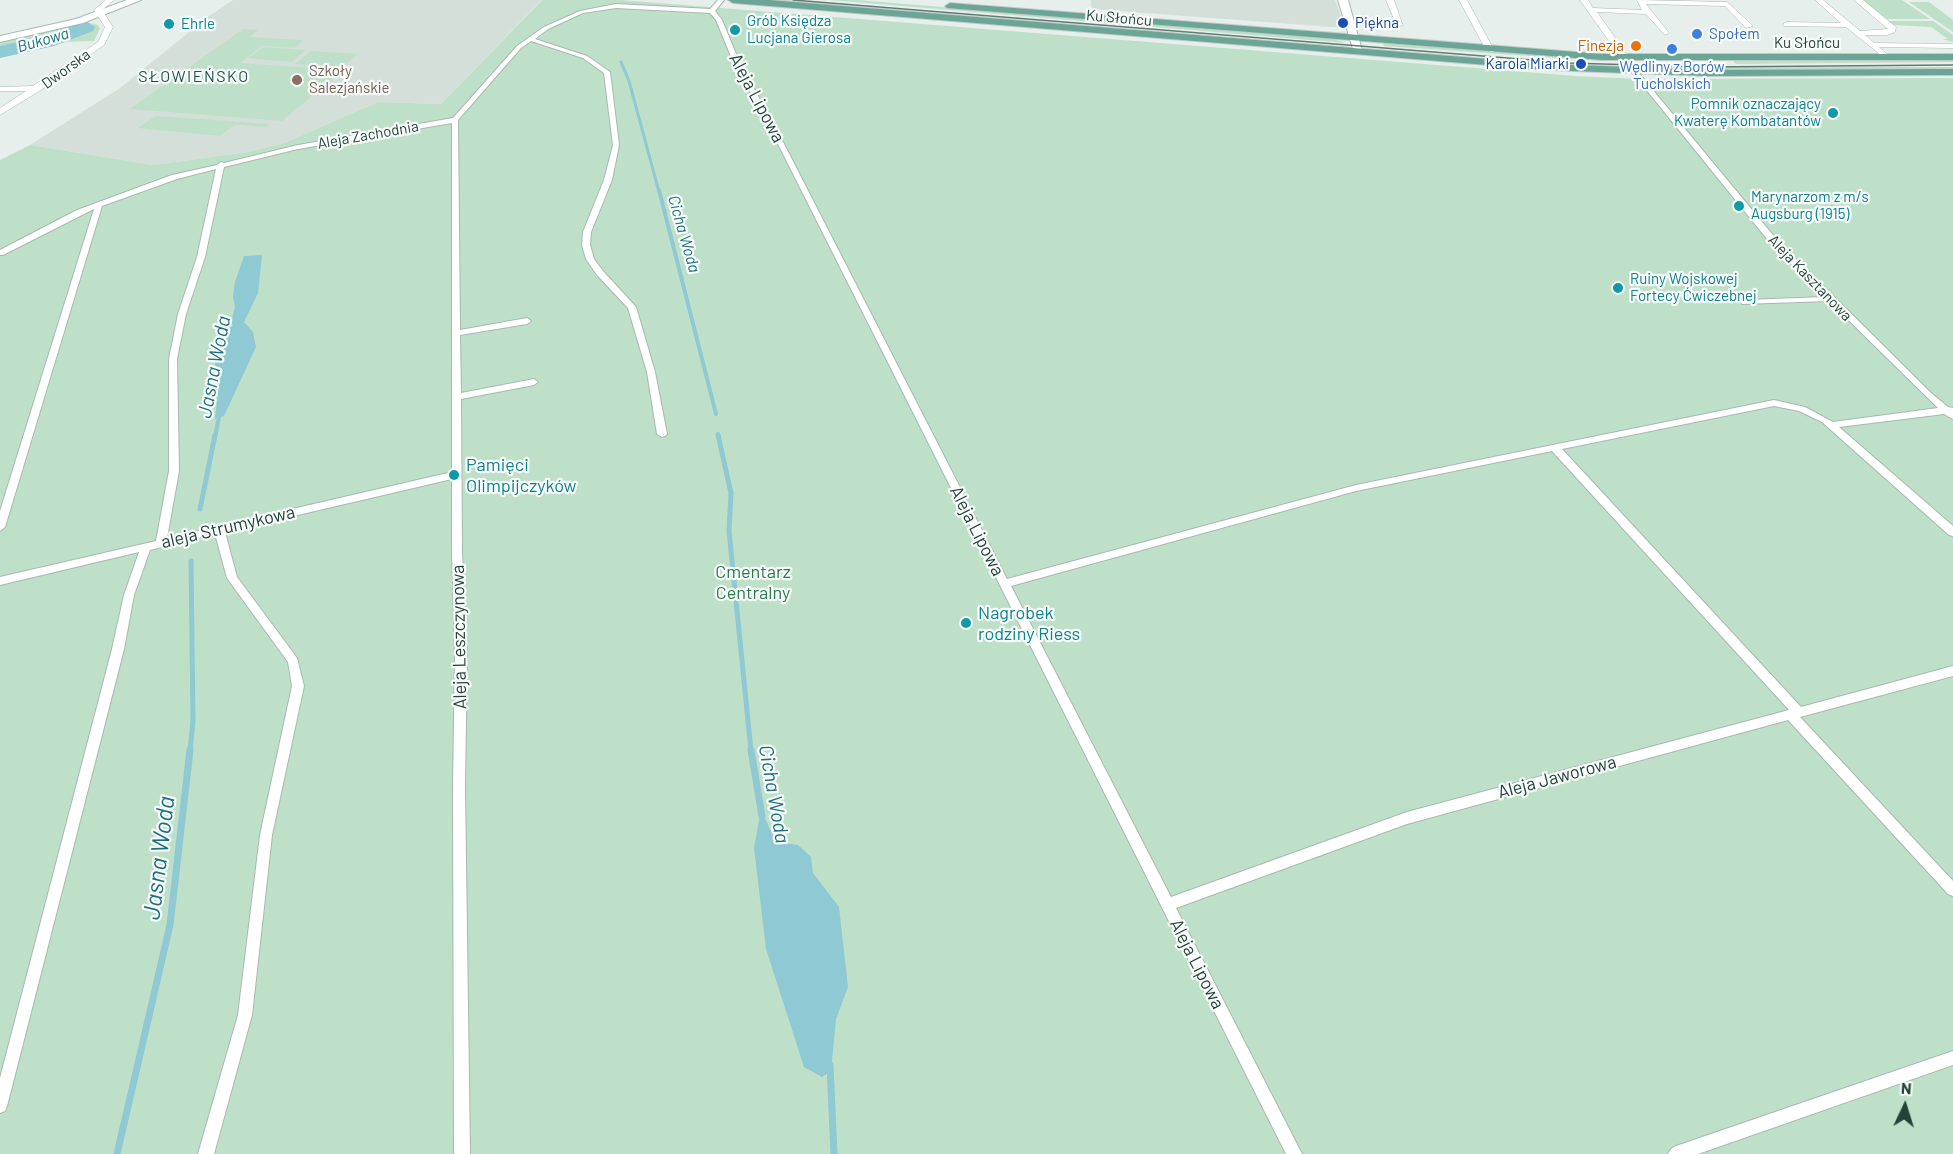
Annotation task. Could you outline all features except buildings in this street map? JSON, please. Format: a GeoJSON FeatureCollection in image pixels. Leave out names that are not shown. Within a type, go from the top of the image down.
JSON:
{"type":"FeatureCollection","features":[{"type":"Feature","properties":{"kind":"main road"},"geometry":{"type":"LineString","coordinates":[[0,33],[57,20],[110,0]]}},
{"type":"Feature","properties":{"kind":"main road"},"geometry":{"type":"LineString","coordinates":[[0,39],[99,14],[135,0]]}},
{"type":"Feature","properties":{"kind":"main road","name":"Ku Słońcu"},"geometry":{"type":"LineString","coordinates":[[733,0],[1638,75],[1953,72]]}},
{"type":"Feature","properties":{"kind":"main road"},"geometry":{"type":"LineString","coordinates":[[1343,0],[1357,39],[1359,52]]}},
{"type":"Feature","properties":{"kind":"main road","name":"Ku Słońcu"},"geometry":{"type":"LineString","coordinates":[[934,4],[1490,50],[1625,58],[1953,57]]}},
{"type":"Feature","properties":{"kind":"street"},"geometry":{"type":"LineString","coordinates":[[99,14],[99,9],[110,0]]}},
{"type":"Feature","properties":{"kind":"street"},"geometry":{"type":"LineString","coordinates":[[1390,0],[1401,24]]}},
{"type":"Feature","properties":{"kind":"street"},"geometry":{"type":"LineString","coordinates":[[1463,0],[1490,50]]}},
{"type":"Feature","properties":{"kind":"street"},"geometry":{"type":"LineString","coordinates":[[1584,0],[1638,75]]}},
{"type":"Feature","properties":{"kind":"street"},"geometry":{"type":"LineString","coordinates":[[1819,0],[1887,58]]}},
{"type":"Feature","properties":{"kind":"street"},"geometry":{"type":"LineString","coordinates":[[1856,33],[1884,33],[1891,31],[1892,27],[1858,0]]}},
{"type":"Feature","properties":{"kind":"street"},"geometry":{"type":"LineString","coordinates":[[1665,33],[1640,2],[1727,4],[1749,26]]}},
{"type":"Feature","properties":{"kind":"street"},"geometry":{"type":"LineString","coordinates":[[455,120],[505,61],[530,39],[567,18],[602,6],[716,5]]}},
{"type":"Feature","properties":{"kind":"street","name":"Aleja Lipowa"},"geometry":{"type":"LineString","coordinates":[[716,5],[1004,584],[1294,1154]]}},
{"type":"Feature","properties":{"kind":"street"},"geometry":{"type":"LineString","coordinates":[[1591,10],[1648,12]]}},
{"type":"Feature","properties":{"kind":"street","name":"Dworska"},"geometry":{"type":"LineString","coordinates":[[0,112],[38,88],[104,40],[109,27],[99,14]]}},
{"type":"Feature","properties":{"kind":"street"},"geometry":{"type":"LineString","coordinates":[[1787,24],[1847,25]]}},
{"type":"Feature","properties":{"kind":"street"},"geometry":{"type":"LineString","coordinates":[[530,39],[585,57],[607,72],[616,145],[608,180],[587,232],[586,245],[590,259],[600,273],[632,307],[651,372],[662,434]]}},
{"type":"Feature","properties":{"kind":"street"},"geometry":{"type":"LineString","coordinates":[[1871,45],[1953,46]]}},
{"type":"Feature","properties":{"kind":"street","name":"Aleja Kasztanowa"},"geometry":{"type":"LineString","coordinates":[[1638,75],[1767,234],[1830,299],[1951,412]]}},
{"type":"Feature","properties":{"kind":"street"},"geometry":{"type":"LineString","coordinates":[[0,89],[38,88]]}},
{"type":"Feature","properties":{"kind":"street","name":"Aleja Zachodnia"},"geometry":{"type":"LineString","coordinates":[[0,253],[44,229],[99,205],[156,183],[221,164],[298,147],[455,120]]}},
{"type":"Feature","properties":{"kind":"street","name":"Aleja Leszczynowa"},"geometry":{"type":"LineString","coordinates":[[455,120],[456,397],[461,655],[459,786],[462,1154]]}},
{"type":"Feature","properties":{"kind":"street"},"geometry":{"type":"LineString","coordinates":[[161,543],[174,471],[173,359],[182,314],[201,256],[221,164]]}},
{"type":"Feature","properties":{"kind":"street"},"geometry":{"type":"LineString","coordinates":[[0,527],[99,205]]}},
{"type":"Feature","properties":{"kind":"street"},"geometry":{"type":"LineString","coordinates":[[1745,303],[1830,299]]}},
{"type":"Feature","properties":{"kind":"street"},"geometry":{"type":"LineString","coordinates":[[456,333],[527,321]]}},
{"type":"Feature","properties":{"kind":"street"},"geometry":{"type":"LineString","coordinates":[[456,397],[534,382]]}},
{"type":"Feature","properties":{"kind":"street"},"geometry":{"type":"LineString","coordinates":[[1004,584],[1356,488],[1774,404],[1802,409],[1831,425],[1953,532]]}},
{"type":"Feature","properties":{"kind":"street"},"geometry":{"type":"LineString","coordinates":[[1831,425],[1951,412]]}},
{"type":"Feature","properties":{"kind":"street"},"geometry":{"type":"LineString","coordinates":[[1554,447],[1953,890]]}},
{"type":"Feature","properties":{"kind":"street","name":"aleja Strumykowa"},"geometry":{"type":"LineString","coordinates":[[0,581],[457,474]]}},
{"type":"Feature","properties":{"kind":"street"},"geometry":{"type":"LineString","coordinates":[[206,1154],[245,1015],[266,835],[298,686],[293,661],[232,578],[219,530]]}},
{"type":"Feature","properties":{"kind":"street"},"geometry":{"type":"LineString","coordinates":[[0,1106],[118,649],[129,595],[146,547]]}},
{"type":"Feature","properties":{"kind":"street","name":"Aleja Jaworowa"},"geometry":{"type":"LineString","coordinates":[[1167,905],[1407,818],[1953,671]]}},
{"type":"Feature","properties":{"kind":"street"},"geometry":{"type":"LineString","coordinates":[[1676,1154],[1953,1058]]}},
{"type":"Feature","properties":{"kind":"shaded area","name":"Szkoły Salezjańskie"},"geometry":{"type":"Polygon","coordinates":[[[233,0],[541,0],[441,104],[378,102],[284,143],[247,152],[154,165],[30,145],[120,88],[209,16],[233,0]]]}},
{"type":"Feature","properties":{"kind":"shaded area"},"geometry":{"type":"Polygon","coordinates":[[[1091,0],[1335,0],[1345,28],[1092,9],[1091,0]]]}},
{"type":"Feature","properties":{"kind":"green space","name":"Cmentarz Centralny"},"geometry":{"type":"Polygon","coordinates":[[[542,0],[621,0],[1575,76],[1640,79],[1953,78],[1953,1154],[0,1154],[0,160],[30,145],[154,165],[247,152],[284,143],[378,102],[441,104],[542,0]]]}},
{"type":"Feature","properties":{"kind":"green space"},"geometry":{"type":"Polygon","coordinates":[[[757,0],[784,0],[1346,47],[757,0]]]}},
{"type":"Feature","properties":{"kind":"green space"},"geometry":{"type":"Polygon","coordinates":[[[830,0],[857,0],[1332,39],[1347,43],[830,0]]]}},
{"type":"Feature","properties":{"kind":"green space"},"geometry":{"type":"Polygon","coordinates":[[[1862,0],[1902,0],[1930,19],[1886,19],[1862,0]]]}},
{"type":"Feature","properties":{"kind":"green space"},"geometry":{"type":"Polygon","coordinates":[[[1909,2],[1929,2],[1953,20],[1953,32],[1909,2]]]}},
{"type":"Feature","properties":{"kind":"green space"},"geometry":{"type":"Polygon","coordinates":[[[1888,21],[1933,21],[1953,35],[1953,42],[1942,39],[1948,39],[1931,27],[1893,25],[1888,21]]]}},
{"type":"Feature","properties":{"kind":"green space"},"geometry":{"type":"Polygon","coordinates":[[[83,23],[96,24],[100,28],[94,41],[66,42],[0,55],[0,41],[83,23]]]}},
{"type":"Feature","properties":{"kind":"green space"},"geometry":{"type":"Polygon","coordinates":[[[243,29],[258,30],[250,37],[304,40],[294,48],[262,46],[240,63],[343,70],[282,121],[130,109],[243,29]]]}},
{"type":"Feature","properties":{"kind":"green space"},"geometry":{"type":"Polygon","coordinates":[[[1383,43],[1603,59],[1604,61],[1384,46],[1383,43]]]}},
{"type":"Feature","properties":{"kind":"green space"},"geometry":{"type":"Polygon","coordinates":[[[263,47],[306,50],[291,62],[248,58],[263,47]]]}},
{"type":"Feature","properties":{"kind":"green space"},"geometry":{"type":"Polygon","coordinates":[[[311,51],[358,54],[342,67],[295,64],[311,51]]]}},
{"type":"Feature","properties":{"kind":"green space"},"geometry":{"type":"Polygon","coordinates":[[[1953,59],[1953,62],[1736,64],[1733,61],[1953,59]]]}},
{"type":"Feature","properties":{"kind":"green space"},"geometry":{"type":"Polygon","coordinates":[[[1666,67],[1953,67],[1953,69],[1668,70],[1666,67]]]}},
{"type":"Feature","properties":{"kind":"green space"},"geometry":{"type":"Polygon","coordinates":[[[155,116],[269,124],[266,127],[224,124],[234,125],[220,136],[138,128],[155,116]]]}},
{"type":"Feature","properties":{"kind":"water"},"geometry":{"type":"Polygon","coordinates":[[[262,255],[258,293],[244,322],[253,332],[256,347],[224,416],[215,419],[220,376],[216,370],[214,358],[221,335],[233,325],[231,323],[235,307],[233,296],[235,282],[244,256],[262,255]]]}},
{"type":"Feature","properties":{"kind":"water"},"geometry":{"type":"Polygon","coordinates":[[[761,810],[776,842],[798,845],[811,857],[813,873],[839,907],[848,987],[836,1019],[831,1071],[822,1077],[804,1067],[766,949],[754,848],[761,810]]]}},
{"type":"Feature","properties":{"kind":"waterway","name":"Bukowa"},"geometry":{"type":"LineString","coordinates":[[0,52],[47,42],[86,27]]}},
{"type":"Feature","properties":{"kind":"waterway","name":"Cicha Woda"},"geometry":{"type":"LineString","coordinates":[[621,62],[629,81],[659,192]]}},
{"type":"Feature","properties":{"kind":"waterway","name":"Cicha Woda"},"geometry":{"type":"LineString","coordinates":[[659,190],[716,414]]}},
{"type":"Feature","properties":{"kind":"waterway","name":"Jasna Woda"},"geometry":{"type":"LineString","coordinates":[[215,437],[220,412]]}},
{"type":"Feature","properties":{"kind":"waterway","name":"Jasna Woda"},"geometry":{"type":"LineString","coordinates":[[200,509],[215,435]]}},
{"type":"Feature","properties":{"kind":"waterway","name":"Cicha Woda"},"geometry":{"type":"LineString","coordinates":[[718,435],[731,493],[729,531],[751,751]]}},
{"type":"Feature","properties":{"kind":"waterway","name":"Jasna Woda"},"geometry":{"type":"LineString","coordinates":[[190,751],[193,721],[191,561]]}},
{"type":"Feature","properties":{"kind":"waterway","name":"Jasna Woda"},"geometry":{"type":"LineString","coordinates":[[117,1154],[170,925],[190,750]]}},
{"type":"Feature","properties":{"kind":"waterway","name":"Cicha Woda"},"geometry":{"type":"LineString","coordinates":[[751,750],[762,816]]}},
{"type":"Feature","properties":{"kind":"waterway","name":"Cicha Woda"},"geometry":{"type":"LineString","coordinates":[[830,1065],[834,1154]]}},
{"type":"Feature","properties":{"kind":"tram line"},"geometry":{"type":"LineString","coordinates":[[793,0],[1569,63],[1703,67],[1953,65]]}},
{"type":"Feature","properties":{"kind":"place","name":"Piękna"},"geometry":{"type":"Point","coordinates":[1343,23]}},
{"type":"Feature","properties":{"kind":"place","name":"Ehrle"},"geometry":{"type":"Point","coordinates":[169,24]}},
{"type":"Feature","properties":{"kind":"place","name":"Grób Księdza Lucjana Gierosa"},"geometry":{"type":"Point","coordinates":[735,30]}},
{"type":"Feature","properties":{"kind":"place","name":"Społem"},"geometry":{"type":"Point","coordinates":[1697,34]}},
{"type":"Feature","properties":{"kind":"place","name":"Finezja"},"geometry":{"type":"Point","coordinates":[1636,46]}},
{"type":"Feature","properties":{"kind":"place","name":"Wędliny z Borów Tucholskich"},"geometry":{"type":"Point","coordinates":[1672,49]}},
{"type":"Feature","properties":{"kind":"place","name":"Karola Miarki"},"geometry":{"type":"Point","coordinates":[1581,64]}},
{"type":"Feature","properties":{"kind":"place","name":"Szkoły Salezjańskie"},"geometry":{"type":"Point","coordinates":[297,80]}},
{"type":"Feature","properties":{"kind":"place","name":"Pomnik oznaczający Kwaterę Kombatantów"},"geometry":{"type":"Point","coordinates":[1833,113]}},
{"type":"Feature","properties":{"kind":"place","name":"Marynarzom z m/s Augsburg (1915)"},"geometry":{"type":"Point","coordinates":[1739,206]}},
{"type":"Feature","properties":{"kind":"place","name":"Ruiny Wojskowej Fortecy Ćwiczebnej"},"geometry":{"type":"Point","coordinates":[1618,288]}},
{"type":"Feature","properties":{"kind":"place","name":"Pamięci Olimpijczyków"},"geometry":{"type":"Point","coordinates":[454,475]}},
{"type":"Feature","properties":{"kind":"place","name":"Nagrobek rodziny Riess"},"geometry":{"type":"Point","coordinates":[966,623]}},
{"type":"Feature","properties":{"kind":"district","name":"SŁOWIEŃSKO"},"geometry":{"type":"Point","coordinates":[194,77]}}]}
